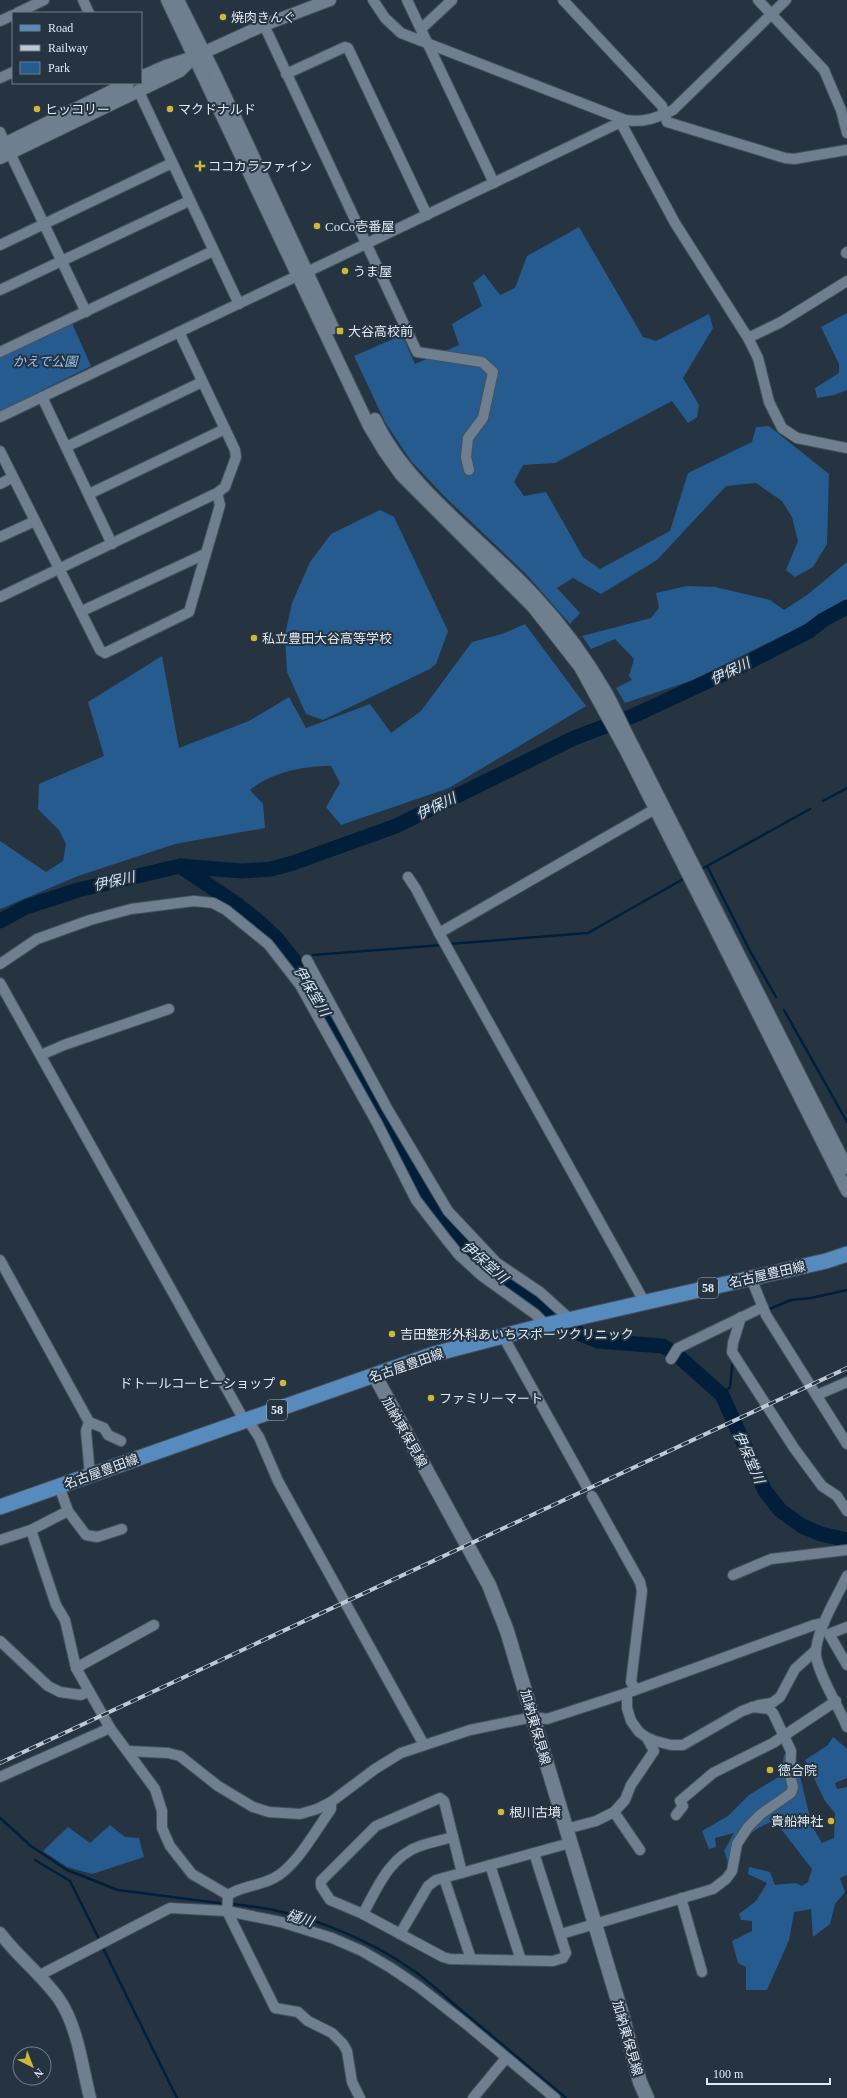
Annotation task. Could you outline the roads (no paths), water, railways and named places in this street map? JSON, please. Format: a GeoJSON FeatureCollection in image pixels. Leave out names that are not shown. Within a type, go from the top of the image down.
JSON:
{"type":"FeatureCollection","features":[{"type":"Feature","properties":{"kind":"main road","name":"名古屋豊田線"},"geometry":{"type":"LineString","coordinates":[[0,1507],[434,1354],[503,1336],[847,1254]]}},
{"type":"Feature","properties":{"kind":"main road","name":"加納東保見線"},"geometry":{"type":"LineString","coordinates":[[375,1376],[489,1585],[507,1631],[595,1923],[640,2082],[647,2098]]}},
{"type":"Feature","properties":{"kind":"street"},"geometry":{"type":"LineString","coordinates":[[19,12],[44,0]]}},
{"type":"Feature","properties":{"kind":"street"},"geometry":{"type":"LineString","coordinates":[[83,0],[89,12]]}},
{"type":"Feature","properties":{"kind":"street"},"geometry":{"type":"LineString","coordinates":[[167,0],[199,54]]}},
{"type":"Feature","properties":{"kind":"street"},"geometry":{"type":"LineString","coordinates":[[178,0],[199,54],[303,273],[376,422],[392,448],[411,473],[536,597],[584,657],[627,744],[847,1168]]}},
{"type":"Feature","properties":{"kind":"street"},"geometry":{"type":"LineString","coordinates":[[142,77],[199,54],[264,24],[330,0]]}},
{"type":"Feature","properties":{"kind":"street"},"geometry":{"type":"LineString","coordinates":[[373,0],[385,18],[398,31],[623,121],[642,121],[664,115],[673,110],[786,0]]}},
{"type":"Feature","properties":{"kind":"street"},"geometry":{"type":"LineString","coordinates":[[407,0],[422,28],[494,183]]}},
{"type":"Feature","properties":{"kind":"street"},"geometry":{"type":"LineString","coordinates":[[422,28],[452,0]]}},
{"type":"Feature","properties":{"kind":"street"},"geometry":{"type":"LineString","coordinates":[[563,0],[662,106],[667,122],[785,158],[794,159],[847,150]]}},
{"type":"Feature","properties":{"kind":"street"},"geometry":{"type":"LineString","coordinates":[[758,0],[824,70],[842,110],[847,133]]}},
{"type":"Feature","properties":{"kind":"street"},"geometry":{"type":"LineString","coordinates":[[0,21],[12,15]]}},
{"type":"Feature","properties":{"kind":"street"},"geometry":{"type":"LineString","coordinates":[[264,24],[417,352],[482,362],[493,372],[483,418],[468,438],[466,457],[469,470]]}},
{"type":"Feature","properties":{"kind":"street"},"geometry":{"type":"LineString","coordinates":[[286,74],[345,47],[348,48],[428,215]]}},
{"type":"Feature","properties":{"kind":"street"},"geometry":{"type":"LineString","coordinates":[[4,150],[139,92],[180,71],[199,54]]}},
{"type":"Feature","properties":{"kind":"street"},"geometry":{"type":"LineString","coordinates":[[0,78],[12,72]]}},
{"type":"Feature","properties":{"kind":"street"},"geometry":{"type":"LineString","coordinates":[[4,150],[126,84]]}},
{"type":"Feature","properties":{"kind":"street"},"geometry":{"type":"LineString","coordinates":[[139,92],[189,201],[239,304]]}},
{"type":"Feature","properties":{"kind":"street"},"geometry":{"type":"LineString","coordinates":[[0,417],[428,215],[623,121]]}},
{"type":"Feature","properties":{"kind":"street"},"geometry":{"type":"LineString","coordinates":[[623,121],[675,223],[748,338],[762,368],[769,402],[782,428],[797,438],[847,448]]}},
{"type":"Feature","properties":{"kind":"street"},"geometry":{"type":"LineString","coordinates":[[0,132],[4,150],[43,224],[60,262],[86,312]]}},
{"type":"Feature","properties":{"kind":"street"},"geometry":{"type":"LineString","coordinates":[[0,244],[172,164]]}},
{"type":"Feature","properties":{"kind":"street"},"geometry":{"type":"LineString","coordinates":[[0,290],[189,201]]}},
{"type":"Feature","properties":{"kind":"street"},"geometry":{"type":"LineString","coordinates":[[0,352],[214,251]]}},
{"type":"Feature","properties":{"kind":"street"},"geometry":{"type":"LineString","coordinates":[[748,338],[781,322],[847,281]]}},
{"type":"Feature","properties":{"kind":"street"},"geometry":{"type":"LineString","coordinates":[[0,597],[217,493],[226,487],[236,457],[234,447],[179,332]]}},
{"type":"Feature","properties":{"kind":"street"},"geometry":{"type":"LineString","coordinates":[[66,447],[202,382]]}},
{"type":"Feature","properties":{"kind":"street"},"geometry":{"type":"LineString","coordinates":[[42,397],[112,544]]}},
{"type":"Feature","properties":{"kind":"street"},"geometry":{"type":"LineString","coordinates":[[88,494],[225,429]]}},
{"type":"Feature","properties":{"kind":"street"},"geometry":{"type":"LineString","coordinates":[[0,451],[82,611],[100,650],[107,652],[189,612],[220,505],[217,493]]}},
{"type":"Feature","properties":{"kind":"street"},"geometry":{"type":"LineString","coordinates":[[0,484],[13,477]]}},
{"type":"Feature","properties":{"kind":"street"},"geometry":{"type":"LineString","coordinates":[[0,537],[35,520]]}},
{"type":"Feature","properties":{"kind":"street"},"geometry":{"type":"LineString","coordinates":[[82,611],[205,554]]}},
{"type":"Feature","properties":{"kind":"street"},"geometry":{"type":"LineString","coordinates":[[627,744],[655,809],[847,1191]]}},
{"type":"Feature","properties":{"kind":"street"},"geometry":{"type":"LineString","coordinates":[[439,933],[655,809]]}},
{"type":"Feature","properties":{"kind":"street"},"geometry":{"type":"LineString","coordinates":[[408,877],[416,888],[439,933],[645,1303]]}},
{"type":"Feature","properties":{"kind":"street"},"geometry":{"type":"LineString","coordinates":[[0,964],[37,939],[90,920],[131,910],[194,901],[213,903],[226,910],[268,944],[300,985],[377,1123],[416,1200],[459,1255],[482,1276],[535,1314],[561,1322]]}},
{"type":"Feature","properties":{"kind":"street"},"geometry":{"type":"LineString","coordinates":[[307,960],[387,1108],[448,1211],[497,1263],[540,1292],[561,1322]]}},
{"type":"Feature","properties":{"kind":"street"},"geometry":{"type":"LineString","coordinates":[[0,984],[246,1420],[259,1437],[278,1481],[424,1745]]}},
{"type":"Feature","properties":{"kind":"street"},"geometry":{"type":"LineString","coordinates":[[41,1055],[64,1045],[169,1009]]}},
{"type":"Feature","properties":{"kind":"street"},"geometry":{"type":"LineString","coordinates":[[0,1260],[89,1422],[104,1428],[108,1435],[121,1441]]}},
{"type":"Feature","properties":{"kind":"street"},"geometry":{"type":"LineString","coordinates":[[751,1278],[764,1310],[847,1444]]}},
{"type":"Feature","properties":{"kind":"street"},"geometry":{"type":"LineString","coordinates":[[671,1359],[678,1348],[741,1317],[764,1310]]}},
{"type":"Feature","properties":{"kind":"street"},"geometry":{"type":"LineString","coordinates":[[741,1317],[733,1343],[734,1354],[794,1448],[822,1486],[837,1496],[847,1511]]}},
{"type":"Feature","properties":{"kind":"street"},"geometry":{"type":"LineString","coordinates":[[503,1336],[586,1485]]}},
{"type":"Feature","properties":{"kind":"street"},"geometry":{"type":"LineString","coordinates":[[817,1395],[847,1382]]}},
{"type":"Feature","properties":{"kind":"street"},"geometry":{"type":"LineString","coordinates":[[89,1422],[86,1431],[90,1475]]}},
{"type":"Feature","properties":{"kind":"street"},"geometry":{"type":"LineString","coordinates":[[59,1486],[68,1511],[86,1535],[97,1537],[122,1529]]}},
{"type":"Feature","properties":{"kind":"street"},"geometry":{"type":"LineString","coordinates":[[592,1496],[640,1582],[642,1591],[631,1691],[627,1708],[631,1721],[639,1732],[647,1738],[671,1745],[683,1745],[742,1711],[752,1707],[772,1703],[780,1697],[787,1687],[790,1676],[795,1669],[816,1650]]}},
{"type":"Feature","properties":{"kind":"street"},"geometry":{"type":"LineString","coordinates":[[0,1540],[31,1530],[68,1511]]}},
{"type":"Feature","properties":{"kind":"street"},"geometry":{"type":"LineString","coordinates":[[31,1530],[56,1605],[65,1620],[76,1668],[110,1728],[155,1789],[162,1811],[162,1828],[170,1846],[192,1874],[228,1897]]}},
{"type":"Feature","properties":{"kind":"street"},"geometry":{"type":"LineString","coordinates":[[733,1575],[771,1559],[847,1550]]}},
{"type":"Feature","properties":{"kind":"street"},"geometry":{"type":"LineString","coordinates":[[847,1576],[824,1623],[816,1650],[818,1664],[836,1701],[844,1712],[847,1727]]}},
{"type":"Feature","properties":{"kind":"street"},"geometry":{"type":"LineString","coordinates":[[128,1751],[168,1753],[180,1756],[218,1786],[253,1807],[269,1812],[300,1814],[317,1809],[331,1802],[375,1769],[401,1753],[470,1730],[533,1717],[547,1719],[631,1691],[814,1625],[824,1623]]}},
{"type":"Feature","properties":{"kind":"street"},"geometry":{"type":"LineString","coordinates":[[76,1668],[154,1625]]}},
{"type":"Feature","properties":{"kind":"street"},"geometry":{"type":"LineString","coordinates":[[847,1626],[829,1634],[847,1665]]}},
{"type":"Feature","properties":{"kind":"street"},"geometry":{"type":"LineString","coordinates":[[0,1641],[48,1686],[60,1692],[81,1695],[89,1691]]}},
{"type":"Feature","properties":{"kind":"street"},"geometry":{"type":"LineString","coordinates":[[676,1815],[683,1806],[680,1801],[682,1798],[697,1788],[713,1773],[773,1744],[784,1735],[836,1701]]}},
{"type":"Feature","properties":{"kind":"street"},"geometry":{"type":"LineString","coordinates":[[561,1934],[713,1889],[726,1880],[732,1872],[738,1844],[748,1827],[761,1814],[791,1792],[793,1787],[790,1775],[791,1751],[784,1735],[771,1711],[752,1707]]}},
{"type":"Feature","properties":{"kind":"street"},"geometry":{"type":"LineString","coordinates":[[0,1777],[110,1728]]}},
{"type":"Feature","properties":{"kind":"street"},"geometry":{"type":"LineString","coordinates":[[566,1828],[596,1821],[614,1812],[625,1800],[631,1785],[654,1752],[647,1738]]}},
{"type":"Feature","properties":{"kind":"street"},"geometry":{"type":"LineString","coordinates":[[462,1873],[444,1801],[440,1798],[376,1826],[321,1881],[321,1886],[330,1900],[363,1914],[443,1957],[553,1961],[564,1958],[566,1953],[534,1853]]}},
{"type":"Feature","properties":{"kind":"street"},"geometry":{"type":"LineString","coordinates":[[331,1802],[331,1809],[292,1863],[275,1877],[258,1885],[236,1890],[228,1897],[227,1910],[275,2008],[298,2012],[308,2021],[332,2033],[343,2044],[347,2051],[352,2082],[360,2098]]}},
{"type":"Feature","properties":{"kind":"street"},"geometry":{"type":"LineString","coordinates":[[614,1812],[640,1850]]}},
{"type":"Feature","properties":{"kind":"street"},"geometry":{"type":"LineString","coordinates":[[363,1914],[382,1879],[400,1856],[420,1846],[453,1837]]}},
{"type":"Feature","properties":{"kind":"street"},"geometry":{"type":"LineString","coordinates":[[400,1934],[428,1886],[436,1880],[570,1843]]}},
{"type":"Feature","properties":{"kind":"street"},"geometry":{"type":"LineString","coordinates":[[490,1865],[521,1960]]}},
{"type":"Feature","properties":{"kind":"street"},"geometry":{"type":"LineString","coordinates":[[444,1878],[471,1959]]}},
{"type":"Feature","properties":{"kind":"street"},"geometry":{"type":"LineString","coordinates":[[681,1898],[702,1972]]}},
{"type":"Feature","properties":{"kind":"street"},"geometry":{"type":"LineString","coordinates":[[38,1976],[170,1908],[227,1910],[300,1927],[362,1951],[419,1987],[554,2098]]}},
{"type":"Feature","properties":{"kind":"street"},"geometry":{"type":"LineString","coordinates":[[0,1933],[60,2000],[70,2020],[90,2098]]}},
{"type":"Feature","properties":{"kind":"street"},"geometry":{"type":"LineString","coordinates":[[473,2098],[506,2058]]}},
{"type":"Feature","properties":{"kind":"waterway","name":"伊保川"},"geometry":{"type":"LineString","coordinates":[[0,921],[26,907],[78,890],[180,866],[242,871],[271,869],[293,863],[396,826],[574,738],[635,715],[743,665],[809,631],[823,620],[847,607]]}},
{"type":"Feature","properties":{"kind":"waterway"},"geometry":{"type":"LineString","coordinates":[[823,801],[847,788]]}},
{"type":"Feature","properties":{"kind":"waterway"},"geometry":{"type":"LineString","coordinates":[[776,997],[750,951],[707,866],[810,809]]}},
{"type":"Feature","properties":{"kind":"waterway","name":"伊保堂川"},"geometry":{"type":"LineString","coordinates":[[180,866],[238,905],[258,921],[277,939],[296,963],[356,1065],[430,1200],[446,1225],[473,1255],[511,1285],[539,1301],[574,1331],[598,1341],[663,1346],[677,1355],[722,1395],[765,1491],[780,1510],[802,1526],[821,1534],[847,1540]]}},
{"type":"Feature","properties":{"kind":"waterway"},"geometry":{"type":"LineString","coordinates":[[700,870],[707,866]]}},
{"type":"Feature","properties":{"kind":"waterway"},"geometry":{"type":"LineString","coordinates":[[449,944],[588,933],[685,878]]}},
{"type":"Feature","properties":{"kind":"waterway"},"geometry":{"type":"LineString","coordinates":[[313,955],[442,945]]}},
{"type":"Feature","properties":{"kind":"waterway"},"geometry":{"type":"LineString","coordinates":[[784,1010],[847,1122]]}},
{"type":"Feature","properties":{"kind":"waterway"},"geometry":{"type":"LineString","coordinates":[[767,1310],[791,1300],[811,1298],[847,1290]]}},
{"type":"Feature","properties":{"kind":"waterway"},"geometry":{"type":"LineString","coordinates":[[722,1395],[730,1387],[733,1359]]}},
{"type":"Feature","properties":{"kind":"waterway","name":"樋川"},"geometry":{"type":"LineString","coordinates":[[0,1818],[31,1846],[67,1870],[118,1890],[226,1904]]}},
{"type":"Feature","properties":{"kind":"waterway"},"geometry":{"type":"LineString","coordinates":[[35,1860],[70,1881],[100,1941]]}},
{"type":"Feature","properties":{"kind":"waterway","name":"樋川"},"geometry":{"type":"LineString","coordinates":[[231,1904],[255,1907],[304,1918],[352,1936],[396,1959],[417,1973],[566,2098]]}},
{"type":"Feature","properties":{"kind":"waterway"},"geometry":{"type":"LineString","coordinates":[[102,1946],[177,2098]]}},
{"type":"Feature","properties":{"kind":"railway"},"geometry":{"type":"LineString","coordinates":[[0,1763],[847,1368]]}},
{"type":"Feature","properties":{"kind":"place","name":"焼肉きんぐ"},"geometry":{"type":"Point","coordinates":[223,17]}},
{"type":"Feature","properties":{"kind":"place","name":"ヒッコリー"},"geometry":{"type":"Point","coordinates":[37,109]}},
{"type":"Feature","properties":{"kind":"place","name":"マクドナルド"},"geometry":{"type":"Point","coordinates":[170,109]}},
{"type":"Feature","properties":{"kind":"place","name":"ココカラファイン"},"geometry":{"type":"Point","coordinates":[200,166]}},
{"type":"Feature","properties":{"kind":"place","name":"CoCo壱番屋"},"geometry":{"type":"Point","coordinates":[317,226]}},
{"type":"Feature","properties":{"kind":"place","name":"うま屋"},"geometry":{"type":"Point","coordinates":[345,271]}},
{"type":"Feature","properties":{"kind":"place","name":"大谷高校前"},"geometry":{"type":"Point","coordinates":[340,331]}},
{"type":"Feature","properties":{"kind":"place","name":"私立豊田大谷高等学校"},"geometry":{"type":"Point","coordinates":[254,638]}},
{"type":"Feature","properties":{"kind":"place","name":"吉田整形外科あいちスポーツクリニック"},"geometry":{"type":"Point","coordinates":[392,1334]}},
{"type":"Feature","properties":{"kind":"place","name":"ドトールコーヒーショップ"},"geometry":{"type":"Point","coordinates":[283,1383]}},
{"type":"Feature","properties":{"kind":"place","name":"ファミリーマート"},"geometry":{"type":"Point","coordinates":[431,1398]}},
{"type":"Feature","properties":{"kind":"place","name":"徳合院"},"geometry":{"type":"Point","coordinates":[770,1770]}},
{"type":"Feature","properties":{"kind":"place","name":"根川古墳"},"geometry":{"type":"Point","coordinates":[501,1812]}},
{"type":"Feature","properties":{"kind":"place","name":"貴船神社"},"geometry":{"type":"Point","coordinates":[831,1821]}},
{"type":"Feature","properties":{"kind":"park label","name":"かえで公園"},"geometry":{"type":"Point","coordinates":[45,361]}}]}
